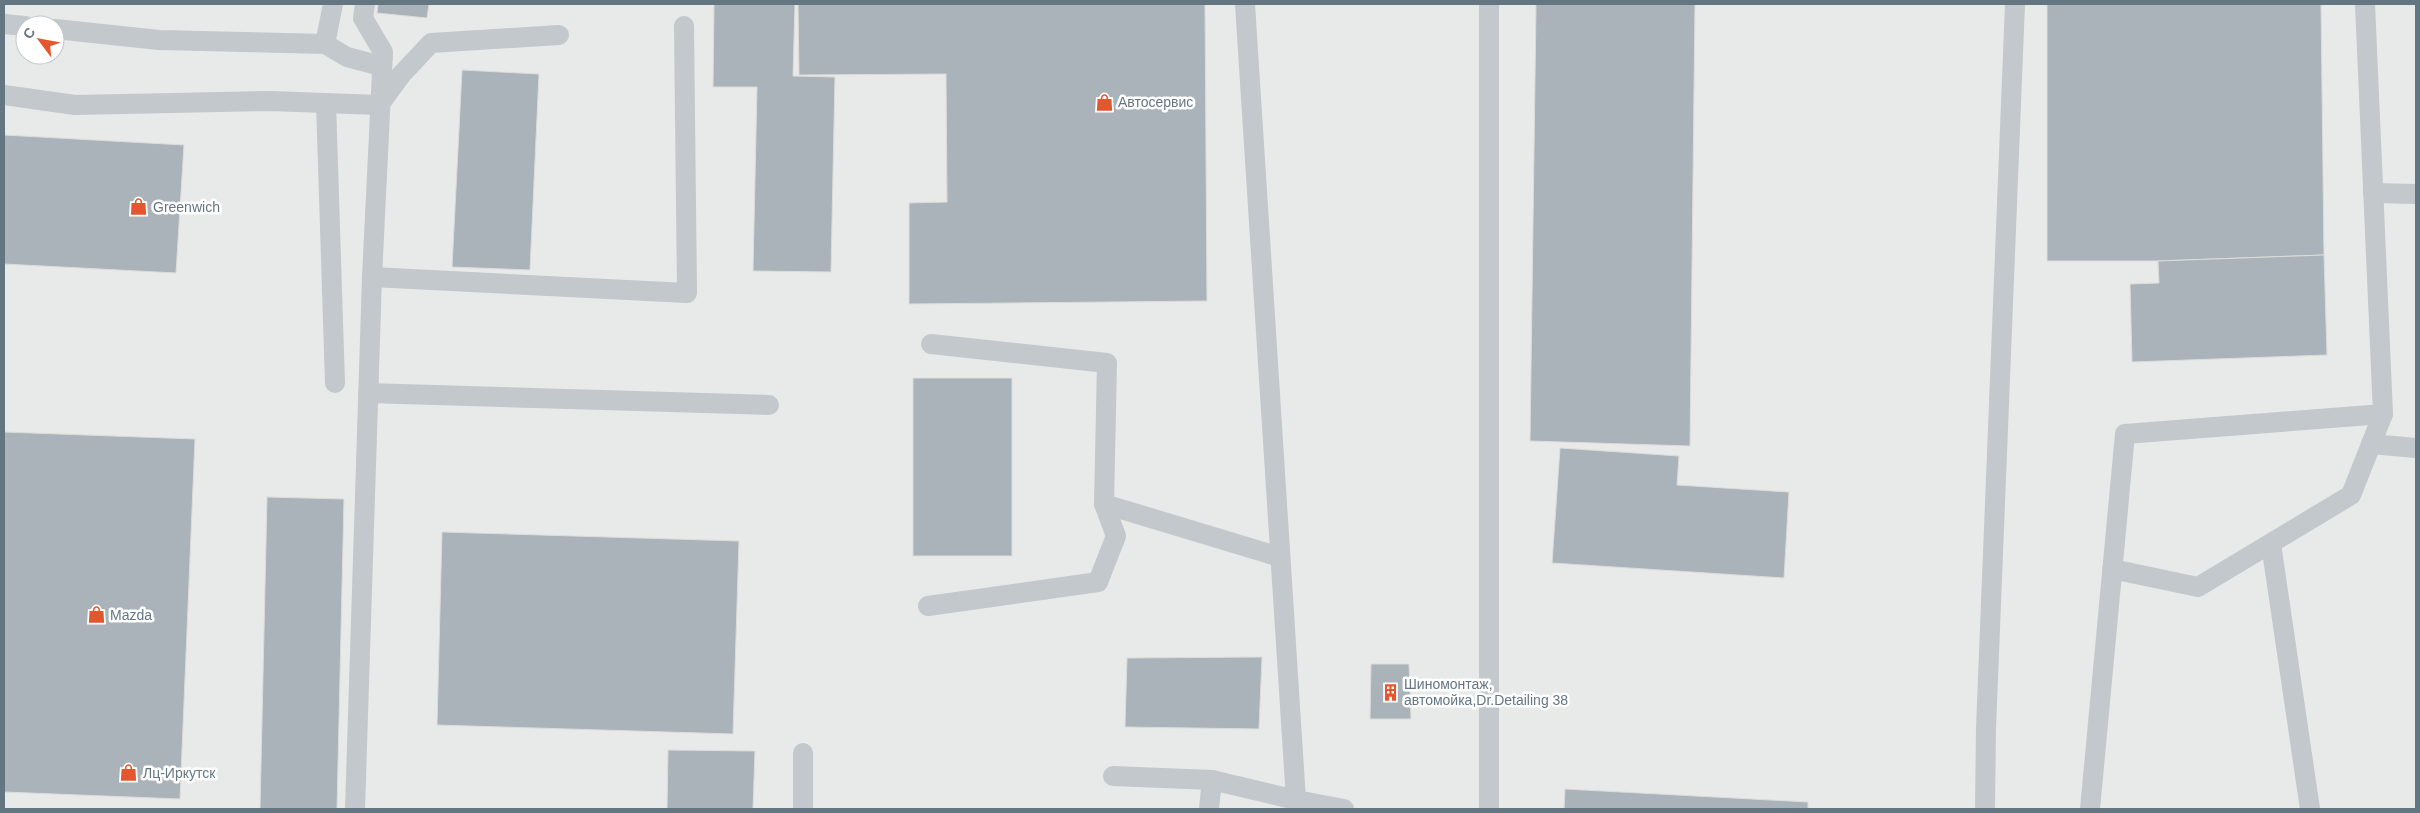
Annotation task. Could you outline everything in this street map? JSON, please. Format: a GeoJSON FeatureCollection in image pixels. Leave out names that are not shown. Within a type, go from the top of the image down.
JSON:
{"type":"FeatureCollection","features":[{"type":"Feature","properties":{"kind":"lane"},"geometry":{"type":"LineString","coordinates":[[325,44],[333,4]]}},
{"type":"Feature","properties":{"kind":"lane"},"geometry":{"type":"LineString","coordinates":[[355,809],[372,276],[383,52],[363,18],[365,4]]}},
{"type":"Feature","properties":{"kind":"lane"},"geometry":{"type":"LineString","coordinates":[[1245,4],[1296,800]]}},
{"type":"Feature","properties":{"kind":"lane"},"geometry":{"type":"LineString","coordinates":[[1489,4],[1490,809]]}},
{"type":"Feature","properties":{"kind":"lane"},"geometry":{"type":"LineString","coordinates":[[1986,809],[1986,728],[2015,4]]}},
{"type":"Feature","properties":{"kind":"lane"},"geometry":{"type":"LineString","coordinates":[[2112,569],[2198,587],[2351,495],[2383,414],[2365,4]]}},
{"type":"Feature","properties":{"kind":"lane"},"geometry":{"type":"LineString","coordinates":[[372,276],[687,293],[684,26]]}},
{"type":"Feature","properties":{"kind":"lane"},"geometry":{"type":"LineString","coordinates":[[65,31],[159,40],[325,44],[347,57],[381,66]]}},
{"type":"Feature","properties":{"kind":"lane"},"geometry":{"type":"LineString","coordinates":[[379,105],[400,75],[431,43],[559,35]]}},
{"type":"Feature","properties":{"kind":"lane"},"geometry":{"type":"LineString","coordinates":[[4,96],[75,105],[270,101],[379,105]]}},
{"type":"Feature","properties":{"kind":"lane"},"geometry":{"type":"LineString","coordinates":[[326,103],[335,384]]}},
{"type":"Feature","properties":{"kind":"lane"},"geometry":{"type":"LineString","coordinates":[[2373,192],[2416,194]]}},
{"type":"Feature","properties":{"kind":"lane"},"geometry":{"type":"LineString","coordinates":[[928,606],[1098,582],[1116,536],[1104,504],[1107,363],[932,344]]}},
{"type":"Feature","properties":{"kind":"lane"},"geometry":{"type":"LineString","coordinates":[[368,393],[769,405]]}},
{"type":"Feature","properties":{"kind":"lane"},"geometry":{"type":"LineString","coordinates":[[2090,809],[2125,434],[2383,414]]}},
{"type":"Feature","properties":{"kind":"lane"},"geometry":{"type":"LineString","coordinates":[[2372,444],[2416,448]]}},
{"type":"Feature","properties":{"kind":"lane"},"geometry":{"type":"LineString","coordinates":[[1104,504],[1280,557]]}},
{"type":"Feature","properties":{"kind":"lane"},"geometry":{"type":"LineString","coordinates":[[2271,544],[2310,809]]}},
{"type":"Feature","properties":{"kind":"lane"},"geometry":{"type":"LineString","coordinates":[[803,753],[803,809]]}},
{"type":"Feature","properties":{"kind":"lane"},"geometry":{"type":"LineString","coordinates":[[1113,776],[1212,780],[1296,800],[1344,809]]}},
{"type":"Feature","properties":{"kind":"lane"},"geometry":{"type":"LineString","coordinates":[[1209,809],[1212,780]]}},
{"type":"Feature","properties":{"kind":"shaded area"},"geometry":{"type":"Polygon","coordinates":[[[4,4],[2416,4],[2416,809],[4,809],[4,4]]]}},
{"type":"Feature","properties":{"kind":"building"},"geometry":{"type":"Polygon","coordinates":[[[378,4],[429,4],[427,18],[377,13],[378,4]]]}},
{"type":"Feature","properties":{"kind":"building"},"geometry":{"type":"Polygon","coordinates":[[[714,4],[795,4],[793,76],[835,77],[831,272],[753,271],[757,87],[713,87],[714,4]]]}},
{"type":"Feature","properties":{"kind":"building"},"geometry":{"type":"Polygon","coordinates":[[[798,4],[1205,4],[1207,301],[909,304],[909,203],[947,202],[946,74],[799,75],[798,4]]]}},
{"type":"Feature","properties":{"kind":"building"},"geometry":{"type":"Polygon","coordinates":[[[1536,4],[1695,4],[1690,446],[1530,441],[1536,4]]]}},
{"type":"Feature","properties":{"kind":"building"},"geometry":{"type":"Polygon","coordinates":[[[2047,4],[2321,4],[2324,255],[2158,261],[2047,261],[2047,4]]]}},
{"type":"Feature","properties":{"kind":"building"},"geometry":{"type":"Polygon","coordinates":[[[462,70],[539,74],[530,270],[452,267],[462,70]]]}},
{"type":"Feature","properties":{"kind":"building"},"geometry":{"type":"Polygon","coordinates":[[[4,135],[184,145],[176,273],[4,264],[4,135]]]}},
{"type":"Feature","properties":{"kind":"building"},"geometry":{"type":"Polygon","coordinates":[[[2324,255],[2327,355],[2132,362],[2130,284],[2159,283],[2158,261],[2324,255]]]}},
{"type":"Feature","properties":{"kind":"building"},"geometry":{"type":"Polygon","coordinates":[[[913,378],[1012,378],[1012,556],[913,556],[913,378]]]}},
{"type":"Feature","properties":{"kind":"building","name":"Mazda"},"geometry":{"type":"Polygon","coordinates":[[[4,432],[195,439],[180,799],[4,792],[4,432]]]}},
{"type":"Feature","properties":{"kind":"building"},"geometry":{"type":"Polygon","coordinates":[[[1560,448],[1679,456],[1677,485],[1789,492],[1784,578],[1552,563],[1560,448]]]}},
{"type":"Feature","properties":{"kind":"building"},"geometry":{"type":"Polygon","coordinates":[[[267,497],[344,499],[337,809],[260,809],[267,497]]]}},
{"type":"Feature","properties":{"kind":"building"},"geometry":{"type":"Polygon","coordinates":[[[442,532],[739,541],[733,734],[437,725],[442,532]]]}},
{"type":"Feature","properties":{"kind":"building"},"geometry":{"type":"Polygon","coordinates":[[[1262,657],[1259,729],[1125,727],[1127,658],[1262,657]]]}},
{"type":"Feature","properties":{"kind":"building","name":"Шиномонтаж, автомойка,Dr.Detailing 38"},"geometry":{"type":"Polygon","coordinates":[[[1371,664],[1409,664],[1411,719],[1370,719],[1371,664]]]}},
{"type":"Feature","properties":{"kind":"building"},"geometry":{"type":"Polygon","coordinates":[[[668,750],[755,751],[753,809],[667,809],[668,750]]]}},
{"type":"Feature","properties":{"kind":"building"},"geometry":{"type":"Polygon","coordinates":[[[1565,789],[1808,802],[1808,809],[1564,809],[1565,789]]]}},
{"type":"Feature","properties":{"kind":"place","name":"Автосервис"},"geometry":{"type":"Point","coordinates":[1104,102]}},
{"type":"Feature","properties":{"kind":"place","name":"Greenwich"},"geometry":{"type":"Point","coordinates":[139,207]}},
{"type":"Feature","properties":{"kind":"place","name":"Mazda"},"geometry":{"type":"Point","coordinates":[96,615]}},
{"type":"Feature","properties":{"kind":"place","name":"Шиномонтаж, автомойка,Dr.Detailing 38"},"geometry":{"type":"Point","coordinates":[1390,692]}},
{"type":"Feature","properties":{"kind":"place","name":"Лц-Иркутск"},"geometry":{"type":"Point","coordinates":[129,773]}}]}
